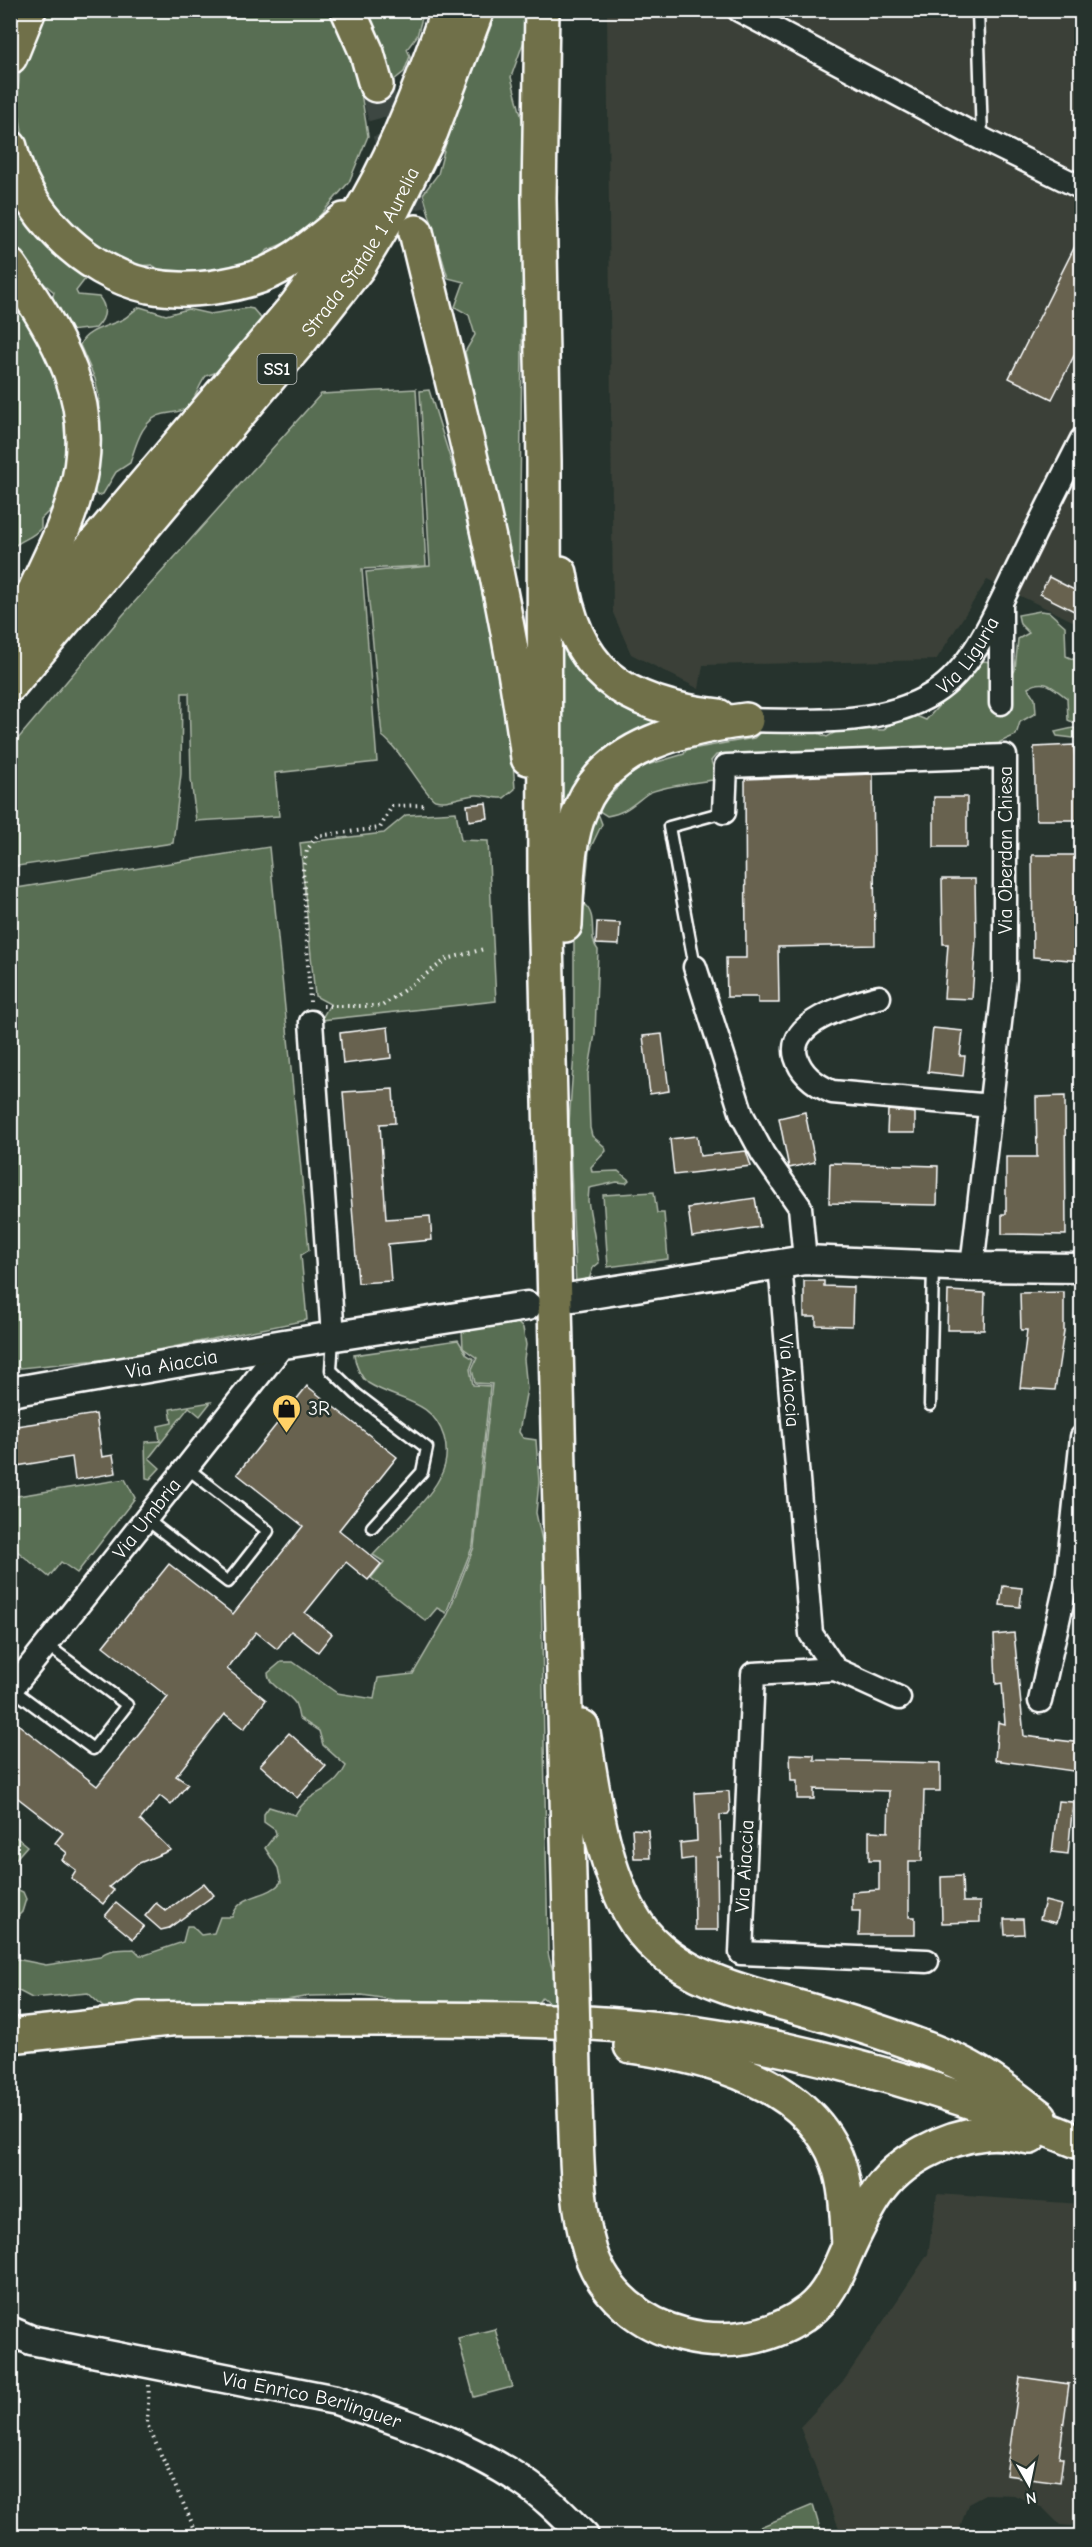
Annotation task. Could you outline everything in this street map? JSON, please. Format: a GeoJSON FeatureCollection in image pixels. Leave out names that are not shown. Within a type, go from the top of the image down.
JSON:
{"type":"FeatureCollection","features":[{"type":"Feature","properties":{"kind":"highway"},"geometry":{"type":"LineString","coordinates":[[10,57],[30,10]]}},
{"type":"Feature","properties":{"kind":"highway"},"geometry":{"type":"LineString","coordinates":[[348,10],[367,53],[376,85]]}},
{"type":"Feature","properties":{"kind":"highway","name":"Strada Statale 1 Aurelia"},"geometry":{"type":"LineString","coordinates":[[11,644],[295,307],[333,255],[366,202],[392,152],[432,57],[448,10]]}},
{"type":"Feature","properties":{"kind":"highway","name":"Strada Statale 1 Aurelia"},"geometry":{"type":"LineString","coordinates":[[10,685],[300,340],[358,267],[393,208],[427,141],[477,10]]}},
{"type":"Feature","properties":{"kind":"highway"},"geometry":{"type":"LineString","coordinates":[[542,10],[539,198],[544,461],[545,897],[575,2106],[580,2197],[590,2251],[597,2267],[616,2295],[636,2313],[659,2327],[687,2337],[713,2341],[740,2339],[766,2333],[789,2324],[821,2301],[841,2269],[849,2247],[876,2194],[910,2161],[934,2148],[971,2135],[1001,2132],[1076,2142]]}},
{"type":"Feature","properties":{"kind":"highway"},"geometry":{"type":"LineString","coordinates":[[10,147],[25,186],[48,220],[69,243],[99,265],[148,285],[192,289],[250,280],[289,262],[309,249],[366,202]]}},
{"type":"Feature","properties":{"kind":"highway"},"geometry":{"type":"LineString","coordinates":[[416,232],[497,569],[517,676],[545,897]]}},
{"type":"Feature","properties":{"kind":"highway"},"geometry":{"type":"LineString","coordinates":[[10,266],[43,314],[74,375],[80,399],[83,446],[76,491],[67,519],[11,644]]}},
{"type":"Feature","properties":{"kind":"highway"},"geometry":{"type":"LineString","coordinates":[[544,461],[568,616],[578,640],[594,664],[624,689],[648,700],[699,714],[746,720]]}},
{"type":"Feature","properties":{"kind":"highway"},"geometry":{"type":"LineString","coordinates":[[550,1063],[561,1010],[571,856],[576,822],[586,797],[617,764],[658,739],[694,727],[746,720]]}},
{"type":"Feature","properties":{"kind":"highway"},"geometry":{"type":"LineString","coordinates":[[564,1629],[604,1838],[623,1899],[632,1917],[650,1939],[684,1967],[716,1982],[887,2034],[953,2060],[994,2083],[1076,2142]]}},
{"type":"Feature","properties":{"kind":"highway"},"geometry":{"type":"LineString","coordinates":[[450,2018],[652,2050],[729,2069],[779,2092],[811,2119],[832,2148],[844,2183],[849,2247]]}},
{"type":"Feature","properties":{"kind":"highway"},"geometry":{"type":"LineString","coordinates":[[10,2021],[450,2018],[602,2024],[735,2040],[819,2058],[933,2090],[1076,2142]]}},
{"type":"Feature","properties":{"kind":"highway"},"geometry":{"type":"LineString","coordinates":[[10,2036],[169,2019]]}},
{"type":"Feature","properties":{"kind":"street"},"geometry":{"type":"LineString","coordinates":[[739,10],[982,139],[1082,188]]}},
{"type":"Feature","properties":{"kind":"street","name":"Via Liguria"},"geometry":{"type":"LineString","coordinates":[[746,720],[878,715],[907,706],[935,692],[972,654],[1082,439]]}},
{"type":"Feature","properties":{"kind":"street"},"geometry":{"type":"LineString","coordinates":[[1001,600],[1001,703]]}},
{"type":"Feature","properties":{"kind":"street","name":"Via Oberdan Chiesa"},"geometry":{"type":"LineString","coordinates":[[724,812],[726,766],[1005,756],[1005,979],[972,1268]]}},
{"type":"Feature","properties":{"kind":"street","name":"Via Aiaccia"},"geometry":{"type":"LineString","coordinates":[[695,967],[741,1115],[763,1154],[800,1207],[793,1262],[812,1634],[835,1669]]}},
{"type":"Feature","properties":{"kind":"street"},"geometry":{"type":"LineString","coordinates":[[879,997],[835,1010],[801,1033],[795,1042],[795,1051],[798,1065],[808,1076],[819,1086],[832,1092],[992,1106]]}},
{"type":"Feature","properties":{"kind":"street"},"geometry":{"type":"LineString","coordinates":[[311,1022],[333,1336]]}},
{"type":"Feature","properties":{"kind":"street"},"geometry":{"type":"LineString","coordinates":[[573,1297],[793,1262],[972,1268],[1082,1268]]}},
{"type":"Feature","properties":{"kind":"street","name":"Via Aiaccia"},"geometry":{"type":"LineString","coordinates":[[10,1392],[284,1344],[527,1306]]}},
{"type":"Feature","properties":{"kind":"street","name":"Via Umbria"},"geometry":{"type":"LineString","coordinates":[[11,1690],[284,1344]]}},
{"type":"Feature","properties":{"kind":"street"},"geometry":{"type":"LineString","coordinates":[[1040,1701],[1067,1580],[1082,1437]]}},
{"type":"Feature","properties":{"kind":"street","name":"Via Aiaccia"},"geometry":{"type":"LineString","coordinates":[[899,1698],[835,1669],[753,1674],[741,1953],[927,1961]]}},
{"type":"Feature","properties":{"kind":"street","name":"Via Enrico Berlinguer"},"geometry":{"type":"LineString","coordinates":[[10,2331],[31,2340],[336,2400],[424,2431],[488,2460],[524,2482],[584,2536]]}},
{"type":"Feature","properties":{"kind":"lane"},"geometry":{"type":"LineString","coordinates":[[978,10],[982,139]]}},
{"type":"Feature","properties":{"kind":"lane"},"geometry":{"type":"LineString","coordinates":[[695,967],[669,828],[724,812]]}},
{"type":"Feature","properties":{"kind":"lane"},"geometry":{"type":"LineString","coordinates":[[930,1405],[933,1266]]}},
{"type":"Feature","properties":{"kind":"lane"},"geometry":{"type":"LineString","coordinates":[[333,1336],[331,1370],[356,1394],[427,1448],[422,1472],[372,1527]]}},
{"type":"Feature","properties":{"kind":"lane"},"geometry":{"type":"LineString","coordinates":[[146,1519],[228,1582],[268,1531],[186,1468]]}},
{"type":"Feature","properties":{"kind":"lane"},"geometry":{"type":"LineString","coordinates":[[11,1690],[93,1749],[127,1705],[47,1645]]}},
{"type":"Feature","properties":{"kind":"path"},"geometry":{"type":"LineString","coordinates":[[427,805],[392,806],[380,828],[317,836],[307,850],[303,870],[310,1006],[382,1006],[447,959],[484,949]]}},
{"type":"Feature","properties":{"kind":"path"},"geometry":{"type":"LineString","coordinates":[[151,2363],[147,2424],[198,2536]]}},
{"type":"Feature","properties":{"kind":"shaded area"},"geometry":{"type":"Polygon","coordinates":[[[607,11],[1081,11],[1081,625],[987,580],[936,660],[703,665],[699,689],[631,654],[613,613],[607,11]]]}},
{"type":"Feature","properties":{"kind":"shaded area"},"geometry":{"type":"Polygon","coordinates":[[[937,2194],[1081,2204],[1082,2512],[1072,2526],[1060,2525],[1043,2508],[1014,2495],[987,2494],[968,2504],[957,2536],[842,2536],[800,2427],[845,2379],[928,2254],[937,2194]]]}},
{"type":"Feature","properties":{"kind":"green space"},"geometry":{"type":"Polygon","coordinates":[[[43,11],[336,11],[354,50],[368,136],[349,182],[302,236],[268,250],[254,263],[234,273],[171,277],[152,265],[134,266],[82,240],[49,207],[26,156],[17,101],[21,57],[43,11]]]}},
{"type":"Feature","properties":{"kind":"green space"},"geometry":{"type":"Polygon","coordinates":[[[364,11],[424,11],[417,36],[407,49],[410,56],[404,72],[394,80],[378,53],[377,35],[364,11]]]}},
{"type":"Feature","properties":{"kind":"green space"},"geometry":{"type":"Polygon","coordinates":[[[497,11],[526,11],[525,38],[511,77],[525,130],[519,568],[512,567],[465,352],[475,335],[469,315],[455,307],[464,282],[448,278],[423,194],[438,174],[449,131],[497,11]]]}},
{"type":"Feature","properties":{"kind":"green space"},"geometry":{"type":"Polygon","coordinates":[[[10,189],[89,274],[76,291],[78,295],[99,297],[102,301],[105,313],[96,328],[69,331],[52,300],[54,292],[34,275],[11,235],[10,189]]]}},
{"type":"Feature","properties":{"kind":"green space"},"geometry":{"type":"Polygon","coordinates":[[[10,298],[42,345],[61,389],[65,437],[70,449],[63,471],[63,488],[54,506],[41,519],[41,528],[38,532],[11,549],[10,298]]]}},
{"type":"Feature","properties":{"kind":"green space"},"geometry":{"type":"Polygon","coordinates":[[[140,307],[166,315],[188,309],[210,314],[248,308],[253,309],[265,323],[223,370],[206,376],[192,401],[184,410],[167,413],[150,421],[141,433],[130,463],[116,472],[103,494],[98,496],[95,493],[99,397],[95,379],[80,345],[87,335],[120,321],[140,307]]]}},
{"type":"Feature","properties":{"kind":"green space"},"geometry":{"type":"Polygon","coordinates":[[[416,389],[426,566],[362,569],[377,762],[275,773],[279,816],[196,821],[191,779],[189,693],[182,693],[181,774],[173,843],[11,867],[11,747],[122,616],[321,394],[416,389]]]}},
{"type":"Feature","properties":{"kind":"green space"},"geometry":{"type":"Polygon","coordinates":[[[429,390],[461,493],[510,725],[515,789],[504,798],[477,795],[445,801],[435,800],[397,751],[382,736],[366,572],[430,566],[420,391],[429,390]]]}},
{"type":"Feature","properties":{"kind":"green space"},"geometry":{"type":"Polygon","coordinates":[[[1040,611],[1049,612],[1065,626],[1066,656],[1081,663],[1081,726],[1068,720],[1067,698],[1049,685],[1039,684],[1028,688],[1035,699],[1036,713],[1020,722],[1016,735],[1000,742],[998,746],[931,746],[913,751],[881,749],[716,755],[711,761],[715,772],[713,780],[652,791],[629,808],[614,815],[607,816],[599,811],[625,778],[627,771],[684,754],[686,750],[754,738],[763,730],[811,730],[827,737],[841,729],[884,730],[892,719],[914,715],[926,720],[974,666],[983,661],[993,662],[1010,679],[1015,670],[1018,639],[1029,633],[1020,624],[1018,615],[1040,611]]]}},
{"type":"Feature","properties":{"kind":"green space"},"geometry":{"type":"Polygon","coordinates":[[[555,612],[562,631],[598,693],[655,722],[606,750],[603,758],[592,760],[561,832],[555,612]]]}},
{"type":"Feature","properties":{"kind":"green space"},"geometry":{"type":"Polygon","coordinates":[[[1073,728],[1081,730],[1081,739],[1057,736],[1055,732],[1073,728]]]}},
{"type":"Feature","properties":{"kind":"green space"},"geometry":{"type":"Polygon","coordinates":[[[456,812],[461,840],[488,841],[496,1001],[321,1020],[330,1004],[315,996],[300,843],[384,833],[406,815],[456,812]]]}},
{"type":"Feature","properties":{"kind":"green space"},"geometry":{"type":"Polygon","coordinates":[[[599,816],[602,824],[589,851],[584,904],[591,915],[593,939],[598,950],[595,1034],[588,1074],[590,1128],[592,1136],[605,1147],[606,1151],[591,1167],[592,1172],[618,1171],[629,1180],[626,1183],[617,1182],[589,1188],[588,1201],[599,1263],[593,1268],[587,1285],[576,1286],[569,1122],[574,1054],[574,943],[577,877],[595,817],[599,816]]]}},
{"type":"Feature","properties":{"kind":"green space"},"geometry":{"type":"Polygon","coordinates":[[[269,847],[309,1250],[301,1255],[307,1320],[118,1358],[11,1369],[11,889],[269,847]]]}},
{"type":"Feature","properties":{"kind":"green space"},"geometry":{"type":"Polygon","coordinates":[[[654,1192],[657,1213],[664,1213],[668,1259],[608,1267],[603,1195],[654,1192]]]}},
{"type":"Feature","properties":{"kind":"green space"},"geometry":{"type":"Polygon","coordinates":[[[510,1316],[523,1328],[526,1345],[524,1359],[527,1389],[519,1432],[523,1438],[536,1440],[539,1482],[536,1513],[548,1568],[541,1584],[548,1952],[556,1984],[552,2005],[542,1997],[538,2003],[529,2004],[394,2000],[362,1995],[310,1996],[268,2003],[194,2007],[170,2001],[118,2011],[104,2008],[88,1993],[32,1998],[17,1990],[11,1991],[11,1958],[46,1965],[100,1957],[116,1950],[134,1949],[140,1955],[145,1955],[183,1942],[187,1926],[192,1926],[201,1935],[214,1933],[220,1917],[232,1917],[241,1903],[269,1891],[281,1882],[278,1868],[265,1848],[276,1834],[275,1830],[264,1822],[264,1814],[269,1807],[295,1815],[307,1800],[334,1783],[346,1766],[323,1745],[319,1731],[299,1718],[295,1703],[275,1686],[268,1673],[281,1662],[293,1662],[337,1693],[374,1699],[378,1678],[413,1674],[448,1614],[474,1547],[492,1384],[475,1383],[472,1369],[477,1358],[463,1348],[462,1330],[510,1316]]]}},
{"type":"Feature","properties":{"kind":"green space"},"geometry":{"type":"Polygon","coordinates":[[[458,1340],[467,1355],[474,1359],[470,1369],[473,1385],[490,1386],[473,1545],[446,1613],[437,1608],[426,1621],[371,1578],[384,1562],[373,1555],[435,1486],[445,1462],[444,1437],[439,1424],[423,1408],[368,1383],[358,1370],[354,1355],[458,1340]]]}},
{"type":"Feature","properties":{"kind":"green space"},"geometry":{"type":"Polygon","coordinates":[[[211,1402],[200,1416],[189,1407],[149,1458],[160,1468],[150,1479],[146,1478],[145,1442],[160,1441],[158,1426],[172,1423],[170,1409],[211,1402]]]}},
{"type":"Feature","properties":{"kind":"green space"},"geometry":{"type":"Polygon","coordinates":[[[125,1479],[135,1498],[77,1573],[61,1562],[49,1577],[11,1546],[11,1497],[125,1479]]]}},
{"type":"Feature","properties":{"kind":"green space"},"geometry":{"type":"Polygon","coordinates":[[[11,1833],[27,1846],[13,1862],[11,1861],[11,1833]]]}},
{"type":"Feature","properties":{"kind":"green space"},"geometry":{"type":"Polygon","coordinates":[[[10,1886],[23,1892],[26,1899],[22,1912],[16,1918],[11,1918],[10,1886]]]}},
{"type":"Feature","properties":{"kind":"green space"},"geometry":{"type":"Polygon","coordinates":[[[495,2329],[512,2387],[474,2397],[458,2338],[495,2329]]]}},
{"type":"Feature","properties":{"kind":"green space"},"geometry":{"type":"Polygon","coordinates":[[[813,2505],[820,2529],[810,2536],[759,2536],[755,2529],[813,2505]]]}},
{"type":"Feature","properties":{"kind":"building"},"geometry":{"type":"Polygon","coordinates":[[[1082,232],[1082,340],[1052,399],[1009,378],[1082,232]]]}},
{"type":"Feature","properties":{"kind":"building"},"geometry":{"type":"Polygon","coordinates":[[[1049,577],[1082,594],[1082,615],[1040,594],[1049,577]]]}},
{"type":"Feature","properties":{"kind":"building"},"geometry":{"type":"Polygon","coordinates":[[[1074,745],[1079,820],[1036,820],[1034,747],[1074,745]]]}},
{"type":"Feature","properties":{"kind":"building"},"geometry":{"type":"Polygon","coordinates":[[[873,774],[875,945],[778,947],[779,1003],[758,1003],[758,997],[727,997],[726,958],[746,958],[745,779],[873,774]]]}},
{"type":"Feature","properties":{"kind":"building"},"geometry":{"type":"Polygon","coordinates":[[[934,797],[967,797],[967,847],[934,847],[934,797]]]}},
{"type":"Feature","properties":{"kind":"building"},"geometry":{"type":"Polygon","coordinates":[[[486,803],[488,818],[469,821],[467,805],[486,803]]]}},
{"type":"Feature","properties":{"kind":"building"},"geometry":{"type":"Polygon","coordinates":[[[1032,855],[1082,855],[1082,961],[1033,957],[1032,855]]]}},
{"type":"Feature","properties":{"kind":"building"},"geometry":{"type":"Polygon","coordinates":[[[942,879],[975,879],[976,939],[972,999],[944,998],[948,944],[943,944],[942,879]]]}},
{"type":"Feature","properties":{"kind":"building"},"geometry":{"type":"Polygon","coordinates":[[[597,922],[620,923],[619,945],[596,944],[597,922]]]}},
{"type":"Feature","properties":{"kind":"building"},"geometry":{"type":"Polygon","coordinates":[[[388,1027],[391,1058],[343,1064],[340,1033],[388,1027]]]}},
{"type":"Feature","properties":{"kind":"building"},"geometry":{"type":"Polygon","coordinates":[[[933,1028],[963,1031],[960,1056],[965,1056],[963,1076],[928,1072],[933,1028]]]}},
{"type":"Feature","properties":{"kind":"building"},"geometry":{"type":"Polygon","coordinates":[[[662,1034],[669,1091],[650,1094],[643,1036],[662,1034]]]}},
{"type":"Feature","properties":{"kind":"building"},"geometry":{"type":"Polygon","coordinates":[[[393,1089],[395,1123],[380,1124],[386,1219],[430,1216],[432,1240],[388,1244],[391,1281],[358,1283],[343,1092],[393,1089]]]}},
{"type":"Feature","properties":{"kind":"building"},"geometry":{"type":"Polygon","coordinates":[[[1065,1096],[1066,1235],[1002,1234],[1002,1214],[1006,1214],[1006,1157],[1037,1157],[1036,1097],[1065,1096]]]}},
{"type":"Feature","properties":{"kind":"building"},"geometry":{"type":"Polygon","coordinates":[[[888,1110],[915,1113],[915,1133],[887,1133],[888,1110]]]}},
{"type":"Feature","properties":{"kind":"building"},"geometry":{"type":"Polygon","coordinates":[[[805,1112],[815,1162],[789,1168],[779,1118],[805,1112]]]}},
{"type":"Feature","properties":{"kind":"building"},"geometry":{"type":"Polygon","coordinates":[[[697,1136],[700,1156],[746,1151],[751,1166],[674,1175],[670,1139],[697,1136]]]}},
{"type":"Feature","properties":{"kind":"building"},"geometry":{"type":"Polygon","coordinates":[[[830,1163],[938,1166],[937,1205],[829,1203],[830,1163]]]}},
{"type":"Feature","properties":{"kind":"building"},"geometry":{"type":"Polygon","coordinates":[[[755,1198],[760,1227],[692,1237],[688,1208],[755,1198]]]}},
{"type":"Feature","properties":{"kind":"building"},"geometry":{"type":"Polygon","coordinates":[[[804,1281],[824,1281],[824,1286],[853,1287],[852,1326],[816,1325],[816,1317],[804,1317],[804,1281]]]}},
{"type":"Feature","properties":{"kind":"building"},"geometry":{"type":"Polygon","coordinates":[[[948,1291],[985,1293],[984,1330],[947,1330],[948,1291]]]}},
{"type":"Feature","properties":{"kind":"building"},"geometry":{"type":"Polygon","coordinates":[[[1064,1292],[1064,1331],[1055,1390],[1020,1388],[1027,1330],[1021,1330],[1020,1293],[1064,1292]]]}},
{"type":"Feature","properties":{"kind":"building"},"geometry":{"type":"Polygon","coordinates":[[[307,1386],[397,1457],[339,1530],[381,1564],[368,1580],[346,1562],[305,1613],[332,1634],[318,1652],[291,1631],[277,1649],[256,1632],[227,1669],[266,1700],[244,1729],[225,1714],[176,1776],[188,1784],[171,1805],[160,1796],[140,1820],[171,1850],[137,1864],[109,1887],[114,1890],[103,1904],[71,1878],[76,1870],[62,1860],[67,1853],[55,1843],[63,1833],[10,1792],[10,1718],[97,1786],[168,1697],[103,1646],[169,1564],[233,1614],[303,1526],[237,1474],[307,1386]]]}},
{"type":"Feature","properties":{"kind":"building"},"geometry":{"type":"Polygon","coordinates":[[[96,1414],[102,1457],[113,1455],[116,1473],[75,1480],[72,1457],[10,1467],[10,1427],[96,1414]]]}},
{"type":"Feature","properties":{"kind":"building"},"geometry":{"type":"Polygon","coordinates":[[[1003,1586],[1022,1588],[1020,1607],[1000,1605],[1003,1586]]]}},
{"type":"Feature","properties":{"kind":"building"},"geometry":{"type":"Polygon","coordinates":[[[1014,1633],[1024,1736],[1082,1743],[1080,1772],[995,1760],[998,1722],[1005,1724],[1002,1683],[996,1684],[994,1635],[1014,1633]]]}},
{"type":"Feature","properties":{"kind":"building"},"geometry":{"type":"Polygon","coordinates":[[[289,1733],[326,1766],[297,1798],[260,1765],[289,1733]]]}},
{"type":"Feature","properties":{"kind":"building"},"geometry":{"type":"Polygon","coordinates":[[[790,1754],[814,1755],[814,1760],[940,1763],[940,1791],[924,1791],[922,1861],[909,1861],[909,1917],[915,1917],[915,1935],[859,1935],[860,1911],[852,1911],[852,1892],[879,1890],[879,1860],[869,1860],[869,1831],[888,1832],[889,1791],[814,1789],[814,1799],[797,1799],[797,1781],[791,1781],[790,1754]]]}},
{"type":"Feature","properties":{"kind":"building"},"geometry":{"type":"Polygon","coordinates":[[[729,1791],[730,1811],[728,1814],[720,1815],[721,1857],[717,1857],[718,1930],[695,1930],[694,1858],[681,1860],[680,1843],[697,1841],[695,1793],[729,1791]]]}},
{"type":"Feature","properties":{"kind":"building"},"geometry":{"type":"Polygon","coordinates":[[[1058,1801],[1073,1802],[1068,1854],[1052,1852],[1058,1801]]]}},
{"type":"Feature","properties":{"kind":"building"},"geometry":{"type":"Polygon","coordinates":[[[632,1829],[648,1830],[650,1858],[634,1858],[632,1829]]]}},
{"type":"Feature","properties":{"kind":"building"},"geometry":{"type":"Polygon","coordinates":[[[962,1876],[963,1902],[980,1902],[980,1922],[942,1923],[941,1877],[962,1876]]]}},
{"type":"Feature","properties":{"kind":"building"},"geometry":{"type":"Polygon","coordinates":[[[204,1883],[214,1895],[169,1928],[161,1930],[145,1916],[156,1903],[166,1911],[204,1883]]]}},
{"type":"Feature","properties":{"kind":"building"},"geometry":{"type":"Polygon","coordinates":[[[1045,1901],[1061,1905],[1056,1923],[1040,1919],[1045,1901]]]}},
{"type":"Feature","properties":{"kind":"building"},"geometry":{"type":"Polygon","coordinates":[[[116,1903],[144,1926],[133,1939],[105,1916],[116,1903]]]}},
{"type":"Feature","properties":{"kind":"building"},"geometry":{"type":"Polygon","coordinates":[[[1004,1919],[1023,1919],[1024,1934],[1005,1935],[1004,1919]]]}},
{"type":"Feature","properties":{"kind":"building"},"geometry":{"type":"Polygon","coordinates":[[[1020,2377],[1069,2384],[1059,2458],[1063,2458],[1060,2482],[1006,2475],[1020,2377]]]}},
{"type":"Feature","properties":{"kind":"tunnel"},"geometry":{"type":"LineString","coordinates":[[376,85],[416,232]]}},
{"type":"Feature","properties":{"kind":"place","name":"3R"},"geometry":{"type":"Point","coordinates":[287,1434]}}]}
